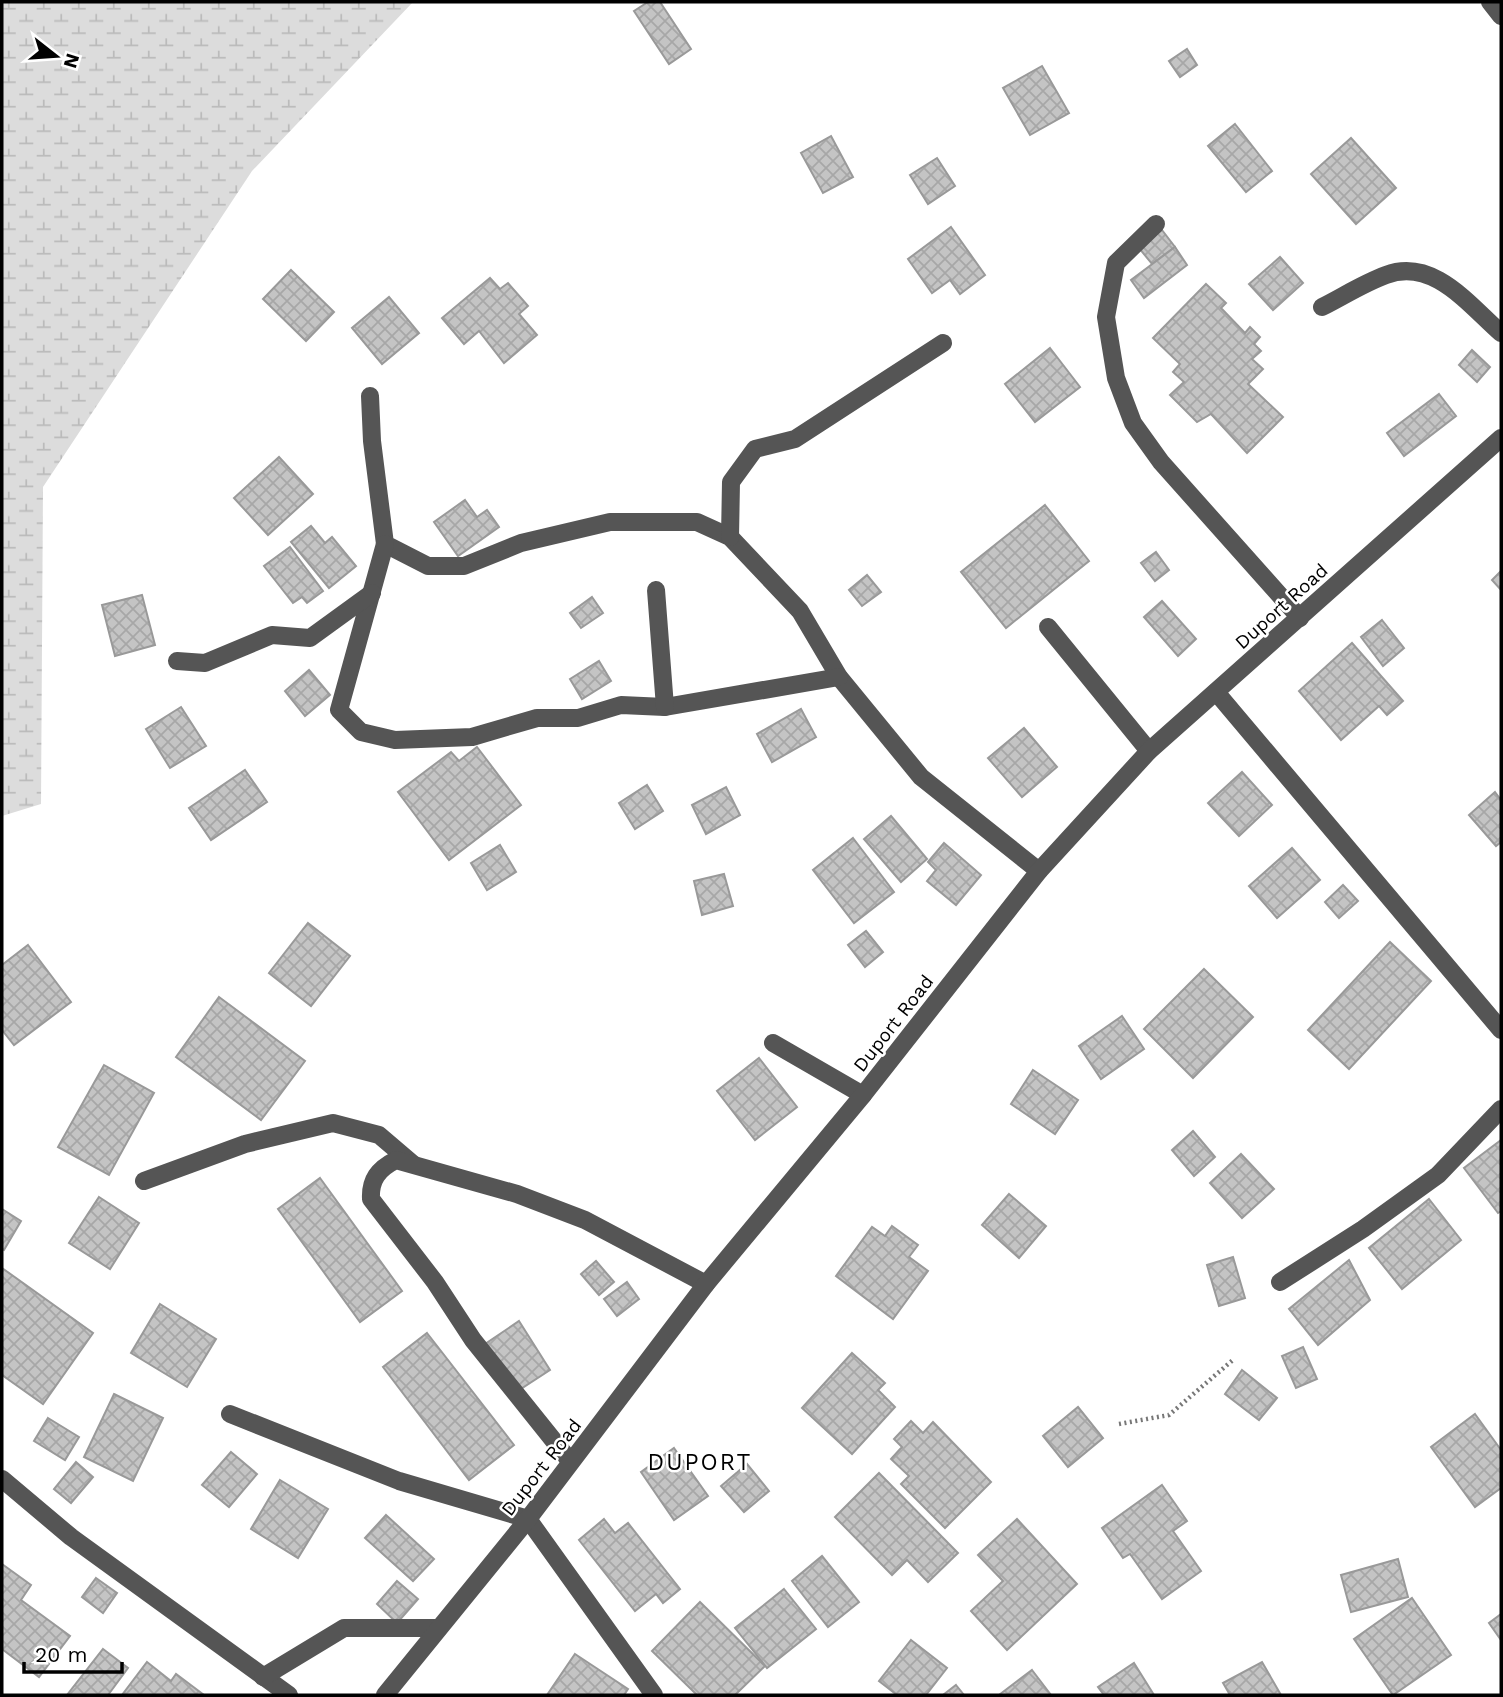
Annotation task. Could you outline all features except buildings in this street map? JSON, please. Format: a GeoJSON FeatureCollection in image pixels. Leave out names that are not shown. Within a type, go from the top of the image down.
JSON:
{"type":"FeatureCollection","features":[{"type":"Feature","properties":{"kind":"street"},"geometry":{"type":"LineString","coordinates":[[1490,2],[1501,16]]}},
{"type":"Feature","properties":{"kind":"street"},"geometry":{"type":"LineString","coordinates":[[1156,224],[1116,263],[1106,317],[1116,378],[1133,423],[1161,462],[1300,618]]}},
{"type":"Feature","properties":{"kind":"street"},"geometry":{"type":"LineString","coordinates":[[1322,307],[1387,275],[1408,270],[1430,274],[1501,333]]}},
{"type":"Feature","properties":{"kind":"street"},"geometry":{"type":"LineString","coordinates":[[730,537],[731,482],[755,449],[795,439],[943,343]]}},
{"type":"Feature","properties":{"kind":"street"},"geometry":{"type":"LineString","coordinates":[[370,396],[372,441],[385,544],[340,710],[361,732],[395,740],[472,737],[537,718],[578,718],[621,705],[664,707],[839,677]]}},
{"type":"Feature","properties":{"kind":"street","name":"Duport Road"},"geometry":{"type":"LineString","coordinates":[[385,1695],[528,1519],[706,1284],[863,1095],[1039,871],[1149,751],[1501,438]]}},
{"type":"Feature","properties":{"kind":"street"},"geometry":{"type":"LineString","coordinates":[[385,544],[428,566],[464,566],[521,543],[610,522],[697,522],[730,537],[800,611],[839,677],[921,777],[1039,871]]}},
{"type":"Feature","properties":{"kind":"street"},"geometry":{"type":"LineString","coordinates":[[656,590],[664,707]]}},
{"type":"Feature","properties":{"kind":"street"},"geometry":{"type":"LineString","coordinates":[[177,661],[205,663],[272,635],[310,638],[372,593]]}},
{"type":"Feature","properties":{"kind":"street"},"geometry":{"type":"LineString","coordinates":[[1048,627],[1149,751]]}},
{"type":"Feature","properties":{"kind":"street"},"geometry":{"type":"LineString","coordinates":[[1216,692],[1501,1030]]}},
{"type":"Feature","properties":{"kind":"street"},"geometry":{"type":"LineString","coordinates":[[773,1043],[863,1095]]}},
{"type":"Feature","properties":{"kind":"street"},"geometry":{"type":"LineString","coordinates":[[1280,1282],[1363,1229],[1438,1175],[1501,1109]]}},
{"type":"Feature","properties":{"kind":"street"},"geometry":{"type":"LineString","coordinates":[[144,1181],[245,1144],[334,1123],[379,1135],[413,1164]]}},
{"type":"Feature","properties":{"kind":"street"},"geometry":{"type":"LineString","coordinates":[[570,1461],[472,1340],[435,1282],[371,1199],[370,1186],[382,1167],[396,1160],[517,1194],[585,1220],[706,1284]]}},
{"type":"Feature","properties":{"kind":"street"},"geometry":{"type":"LineString","coordinates":[[230,1414],[399,1481],[528,1519],[654,1695]]}},
{"type":"Feature","properties":{"kind":"street"},"geometry":{"type":"LineString","coordinates":[[2,1479],[71,1537],[289,1695]]}},
{"type":"Feature","properties":{"kind":"street"},"geometry":{"type":"LineString","coordinates":[[263,1676],[344,1628],[439,1628]]}},
{"type":"Feature","properties":{"kind":"path"},"geometry":{"type":"LineString","coordinates":[[1119,1424],[1169,1415],[1234,1359]]}},
{"type":"Feature","properties":{"kind":"green space"},"geometry":{"type":"Polygon","coordinates":[[[2,2],[413,2],[252,171],[43,487],[41,804],[2,816],[2,2]]]}},
{"type":"Feature","properties":{"kind":"district","name":"DUPORT"},"geometry":{"type":"Point","coordinates":[700,1462]}}]}
